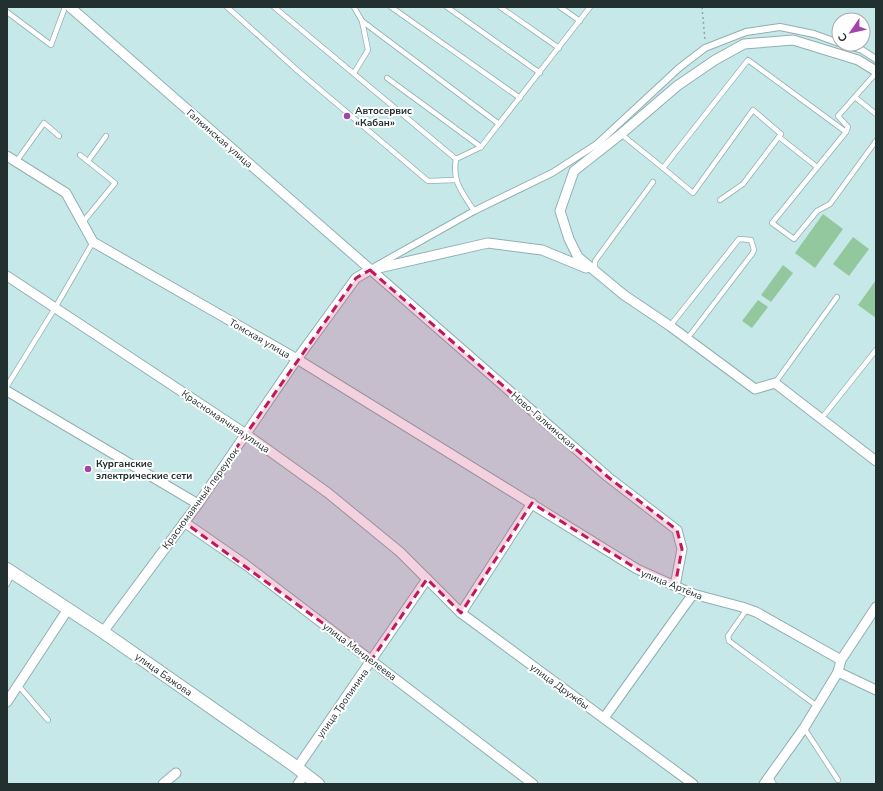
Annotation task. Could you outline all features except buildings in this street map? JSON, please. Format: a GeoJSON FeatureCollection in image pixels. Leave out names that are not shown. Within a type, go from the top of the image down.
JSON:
{"type":"FeatureCollection","features":[{"type":"Feature","properties":{"kind":"main road","name":"улица Бажова"},"geometry":{"type":"LineString","coordinates":[[10,571],[103,632],[318,784]]}},
{"type":"Feature","properties":{"kind":"street","name":"Галкинская улица"},"geometry":{"type":"LineString","coordinates":[[70,7],[370,270]]}},
{"type":"Feature","properties":{"kind":"street"},"geometry":{"type":"LineString","coordinates":[[370,270],[474,211],[552,173],[597,144],[679,68],[705,48],[746,32],[780,28],[814,34],[831,40]]}},
{"type":"Feature","properties":{"kind":"street"},"geometry":{"type":"LineString","coordinates":[[876,72],[858,60],[793,40],[744,44],[715,60],[677,86],[621,134],[574,171],[560,211],[569,239],[578,257],[624,295],[670,326],[755,388],[775,383],[876,461]]}},
{"type":"Feature","properties":{"kind":"street"},"geometry":{"type":"LineString","coordinates":[[865,52],[876,59]]}},
{"type":"Feature","properties":{"kind":"street"},"geometry":{"type":"LineString","coordinates":[[7,156],[66,193],[93,242]]}},
{"type":"Feature","properties":{"kind":"street","name":"Томская улица"},"geometry":{"type":"LineString","coordinates":[[93,242],[297,359],[532,504]]}},
{"type":"Feature","properties":{"kind":"street"},"geometry":{"type":"LineString","coordinates":[[370,270],[488,243],[542,250],[595,272]]}},
{"type":"Feature","properties":{"kind":"street","name":"Красномаячный переулок"},"geometry":{"type":"LineString","coordinates":[[103,632],[198,504],[297,359],[356,278],[370,270]]}},
{"type":"Feature","properties":{"kind":"street","name":"Ново-Галкинская"},"geometry":{"type":"LineString","coordinates":[[370,270],[608,477],[677,530],[682,549],[675,586]]}},
{"type":"Feature","properties":{"kind":"street","name":"Красномаячная улица"},"geometry":{"type":"LineString","coordinates":[[7,276],[246,434],[328,492],[400,552],[429,581]]}},
{"type":"Feature","properties":{"kind":"street"},"geometry":{"type":"LineString","coordinates":[[7,391],[198,504]]}},
{"type":"Feature","properties":{"kind":"street"},"geometry":{"type":"LineString","coordinates":[[461,613],[532,504]]}},
{"type":"Feature","properties":{"kind":"street","name":"улица Артёма"},"geometry":{"type":"LineString","coordinates":[[532,504],[637,569],[693,594],[747,609],[841,660]]}},
{"type":"Feature","properties":{"kind":"street","name":"улица Менделеева"},"geometry":{"type":"LineString","coordinates":[[184,522],[246,565],[372,659],[534,784]]}},
{"type":"Feature","properties":{"kind":"street","name":"улица Дружбы"},"geometry":{"type":"LineString","coordinates":[[429,581],[461,613],[694,784]]}},
{"type":"Feature","properties":{"kind":"street","name":"улица Тропинина"},"geometry":{"type":"LineString","coordinates":[[298,784],[301,771],[372,659],[429,581]]}},
{"type":"Feature","properties":{"kind":"street"},"geometry":{"type":"LineString","coordinates":[[604,718],[693,594]]}},
{"type":"Feature","properties":{"kind":"street"},"geometry":{"type":"LineString","coordinates":[[769,782],[838,672],[841,660],[876,607]]}},
{"type":"Feature","properties":{"kind":"street"},"geometry":{"type":"LineString","coordinates":[[7,702],[68,609]]}},
{"type":"Feature","properties":{"kind":"street"},"geometry":{"type":"LineString","coordinates":[[838,672],[876,690]]}},
{"type":"Feature","properties":{"kind":"street"},"geometry":{"type":"LineString","coordinates":[[163,784],[176,773]]}},
{"type":"Feature","properties":{"kind":"lane"},"geometry":{"type":"LineString","coordinates":[[7,12],[50,45],[65,7]]}},
{"type":"Feature","properties":{"kind":"lane"},"geometry":{"type":"LineString","coordinates":[[227,7],[298,71],[428,181],[455,180]]}},
{"type":"Feature","properties":{"kind":"lane"},"geometry":{"type":"LineString","coordinates":[[274,7],[456,159]]}},
{"type":"Feature","properties":{"kind":"lane"},"geometry":{"type":"LineString","coordinates":[[354,7],[362,22],[368,50],[354,73]]}},
{"type":"Feature","properties":{"kind":"lane"},"geometry":{"type":"LineString","coordinates":[[391,7],[520,98]]}},
{"type":"Feature","properties":{"kind":"lane"},"geometry":{"type":"LineString","coordinates":[[447,7],[540,73]]}},
{"type":"Feature","properties":{"kind":"lane"},"geometry":{"type":"LineString","coordinates":[[500,7],[558,48]]}},
{"type":"Feature","properties":{"kind":"lane"},"geometry":{"type":"LineString","coordinates":[[560,7],[580,21]]}},
{"type":"Feature","properties":{"kind":"lane"},"geometry":{"type":"LineString","coordinates":[[456,159],[481,148],[590,7]]}},
{"type":"Feature","properties":{"kind":"lane"},"geometry":{"type":"LineString","coordinates":[[362,22],[499,124]]}},
{"type":"Feature","properties":{"kind":"lane"},"geometry":{"type":"LineString","coordinates":[[663,168],[748,60],[846,132]]}},
{"type":"Feature","properties":{"kind":"lane"},"geometry":{"type":"LineString","coordinates":[[876,72],[856,98],[838,116],[848,127],[846,132],[772,223],[794,239],[817,211],[830,204],[876,141]]}},
{"type":"Feature","properties":{"kind":"lane"},"geometry":{"type":"LineString","coordinates":[[387,78],[481,148]]}},
{"type":"Feature","properties":{"kind":"lane"},"geometry":{"type":"LineString","coordinates":[[856,98],[876,114]]}},
{"type":"Feature","properties":{"kind":"lane"},"geometry":{"type":"LineString","coordinates":[[621,134],[693,192],[752,110],[781,134],[743,184],[720,200]]}},
{"type":"Feature","properties":{"kind":"lane"},"geometry":{"type":"LineString","coordinates":[[16,162],[44,123],[59,136]]}},
{"type":"Feature","properties":{"kind":"lane"},"geometry":{"type":"LineString","coordinates":[[88,161],[106,136]]}},
{"type":"Feature","properties":{"kind":"lane"},"geometry":{"type":"LineString","coordinates":[[779,137],[817,167]]}},
{"type":"Feature","properties":{"kind":"lane"},"geometry":{"type":"LineString","coordinates":[[80,155],[115,183],[82,223]]}},
{"type":"Feature","properties":{"kind":"lane"},"geometry":{"type":"LineString","coordinates":[[456,159],[454,173],[455,180],[474,211]]}},
{"type":"Feature","properties":{"kind":"lane"},"geometry":{"type":"LineString","coordinates":[[595,272],[595,260],[653,182]]}},
{"type":"Feature","properties":{"kind":"lane"},"geometry":{"type":"LineString","coordinates":[[670,326],[739,239],[750,240],[754,250],[752,254],[687,339]]}},
{"type":"Feature","properties":{"kind":"lane"},"geometry":{"type":"LineString","coordinates":[[7,386],[55,308],[93,242]]}},
{"type":"Feature","properties":{"kind":"lane"},"geometry":{"type":"LineString","coordinates":[[775,383],[837,297]]}},
{"type":"Feature","properties":{"kind":"lane"},"geometry":{"type":"LineString","coordinates":[[821,419],[876,350]]}},
{"type":"Feature","properties":{"kind":"lane"},"geometry":{"type":"LineString","coordinates":[[7,584],[10,571]]}},
{"type":"Feature","properties":{"kind":"lane"},"geometry":{"type":"LineString","coordinates":[[747,609],[728,636],[729,641],[817,706]]}},
{"type":"Feature","properties":{"kind":"lane"},"geometry":{"type":"LineString","coordinates":[[18,685],[48,720]]}},
{"type":"Feature","properties":{"kind":"lane"},"geometry":{"type":"LineString","coordinates":[[804,728],[838,780]]}},
{"type":"Feature","properties":{"kind":"path"},"geometry":{"type":"LineString","coordinates":[[702,7],[705,48]]}},
{"type":"Feature","properties":{"kind":"highlighted area"},"geometry":{"type":"Polygon","coordinates":[[[370,270],[608,477],[677,530],[682,549],[675,586],[637,569],[532,503],[461,613],[427,579],[372,659],[184,522],[356,278],[370,270]]]}},
{"type":"Feature","properties":{"kind":"green space"},"geometry":{"type":"Polygon","coordinates":[[[823,214],[843,229],[815,268],[795,253],[823,214]]]}},
{"type":"Feature","properties":{"kind":"green space"},"geometry":{"type":"Polygon","coordinates":[[[853,237],[869,249],[849,276],[833,264],[853,237]]]}},
{"type":"Feature","properties":{"kind":"green space"},"geometry":{"type":"Polygon","coordinates":[[[783,265],[793,273],[771,302],[761,295],[783,265]]]}},
{"type":"Feature","properties":{"kind":"green space"},"geometry":{"type":"Polygon","coordinates":[[[876,280],[876,318],[858,305],[876,280]]]}},
{"type":"Feature","properties":{"kind":"green space"},"geometry":{"type":"Polygon","coordinates":[[[758,300],[768,307],[752,328],[742,321],[758,300]]]}},
{"type":"Feature","properties":{"kind":"place","name":"Автосервис «Кабан»"},"geometry":{"type":"Point","coordinates":[347,116]}},
{"type":"Feature","properties":{"kind":"place","name":"Курганские электрические сети"},"geometry":{"type":"Point","coordinates":[88,469]}}]}
